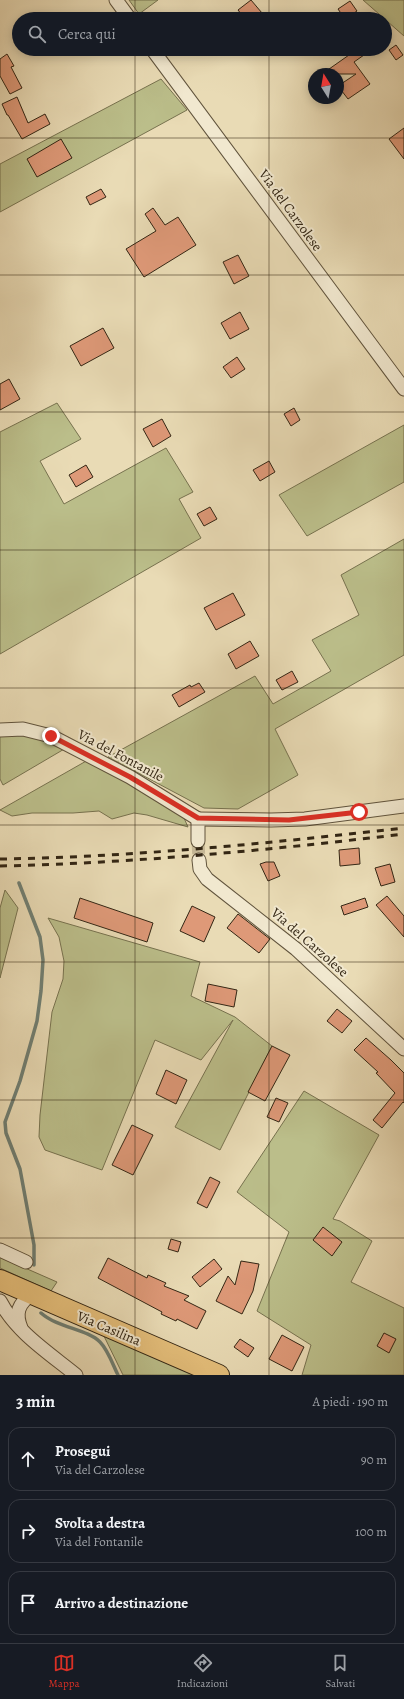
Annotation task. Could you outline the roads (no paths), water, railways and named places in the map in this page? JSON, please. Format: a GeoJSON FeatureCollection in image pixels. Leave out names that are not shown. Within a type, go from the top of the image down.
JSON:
{"type":"FeatureCollection","features":[{"type":"Feature","properties":{"kind":"main road","name":"Via Casilina"},"geometry":{"type":"LineString","coordinates":[[8,1295],[219,1375]]}},
{"type":"Feature","properties":{"kind":"street"},"geometry":{"type":"LineString","coordinates":[[116,0],[125,12]]}},
{"type":"Feature","properties":{"kind":"street","name":"Via del Carzolese"},"geometry":{"type":"LineString","coordinates":[[157,56],[404,390]]}},
{"type":"Feature","properties":{"kind":"street","name":"Via del Fontanile"},"geometry":{"type":"LineString","coordinates":[[0,730],[23,729],[51,736],[130,777],[198,818]]}},
{"type":"Feature","properties":{"kind":"street"},"geometry":{"type":"LineString","coordinates":[[198,841],[198,818],[271,820],[301,819],[404,806]]}},
{"type":"Feature","properties":{"kind":"street","name":"Via del Carzolese"},"geometry":{"type":"LineString","coordinates":[[199,860],[200,869],[208,879],[296,949],[404,1049]]}},
{"type":"Feature","properties":{"kind":"street"},"geometry":{"type":"LineString","coordinates":[[0,1250],[26,1262]]}},
{"type":"Feature","properties":{"kind":"street"},"geometry":{"type":"LineString","coordinates":[[8,1295],[6,1313],[22,1330],[76,1375]]}},
{"type":"Feature","properties":{"kind":"street"},"geometry":{"type":"LineString","coordinates":[[8,1295],[22,1330]]}},
{"type":"Feature","properties":{"kind":"waterway"},"geometry":{"type":"LineString","coordinates":[[19,883],[40,937],[43,960],[37,1021],[20,1081],[5,1122],[6,1133],[20,1169],[34,1245],[34,1265]]}},
{"type":"Feature","properties":{"kind":"waterway"},"geometry":{"type":"LineString","coordinates":[[41,1313],[56,1322],[88,1334],[100,1342],[108,1353],[118,1375]]}},
{"type":"Feature","properties":{"kind":"tunnel"},"geometry":{"type":"LineString","coordinates":[[198,841],[199,860]]}},
{"type":"Feature","properties":{"kind":"railway"},"geometry":{"type":"LineString","coordinates":[[0,859],[51,858],[152,852],[253,844],[404,828]]}},
{"type":"Feature","properties":{"kind":"railway"},"geometry":{"type":"LineString","coordinates":[[0,866],[152,859],[404,834]]}}]}
